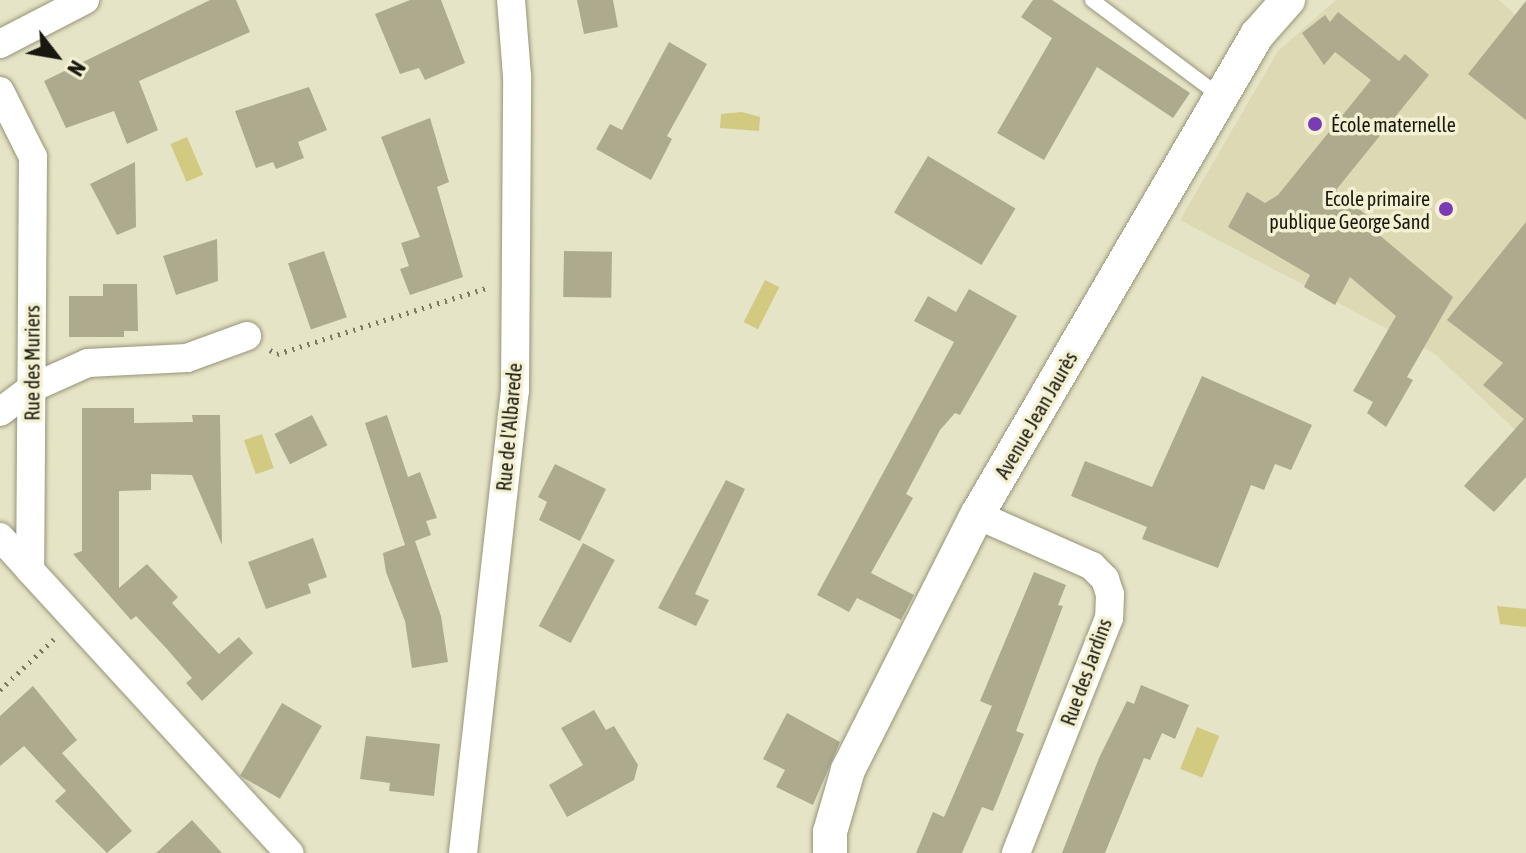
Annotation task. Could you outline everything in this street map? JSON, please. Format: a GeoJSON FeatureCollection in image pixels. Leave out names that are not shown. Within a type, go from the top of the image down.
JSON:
{"type":"FeatureCollection","features":[{"type":"Feature","properties":{"kind":"street"},"geometry":{"type":"LineString","coordinates":[[0,44],[85,0]]}},
{"type":"Feature","properties":{"kind":"street","name":"Rue de l'Albarede"},"geometry":{"type":"LineString","coordinates":[[463,853],[515,391],[517,76],[511,0]]}},
{"type":"Feature","properties":{"kind":"street","name":"Avenue Jean Jaurès"},"geometry":{"type":"LineString","coordinates":[[830,853],[830,832],[848,770],[977,515],[1257,35],[1288,0]]}},
{"type":"Feature","properties":{"kind":"street","name":"Rue des Muriers"},"geometry":{"type":"LineString","coordinates":[[0,91],[33,157],[30,570]]}},
{"type":"Feature","properties":{"kind":"street"},"geometry":{"type":"LineString","coordinates":[[0,412],[32,388],[88,363],[187,358],[247,336]]}},
{"type":"Feature","properties":{"kind":"street","name":"Rue des Jardins"},"geometry":{"type":"LineString","coordinates":[[977,515],[1092,566],[1105,579],[1110,594],[1109,618],[1016,853]]}},
{"type":"Feature","properties":{"kind":"street"},"geometry":{"type":"LineString","coordinates":[[0,537],[289,853]]}},
{"type":"Feature","properties":{"kind":"lane"},"geometry":{"type":"LineString","coordinates":[[1092,0],[1221,98]]}},
{"type":"Feature","properties":{"kind":"path"},"geometry":{"type":"LineString","coordinates":[[247,336],[277,354],[516,278]]}},
{"type":"Feature","properties":{"kind":"path"},"geometry":{"type":"LineString","coordinates":[[0,690],[75,619]]}},
{"type":"Feature","properties":{"kind":"shaded area"},"geometry":{"type":"Polygon","coordinates":[[[1336,0],[1499,0],[1526,24],[1526,440],[1435,354],[1180,220],[1278,51],[1336,0]]]}},
{"type":"Feature","properties":{"kind":"shaded area"},"geometry":{"type":"Polygon","coordinates":[[[742,112],[760,117],[759,131],[720,128],[721,114],[742,112]]]}},
{"type":"Feature","properties":{"kind":"shaded area"},"geometry":{"type":"Polygon","coordinates":[[[187,137],[203,175],[186,182],[170,144],[187,137]]]}},
{"type":"Feature","properties":{"kind":"shaded area"},"geometry":{"type":"Polygon","coordinates":[[[765,280],[779,287],[758,329],[744,322],[765,280]]]}},
{"type":"Feature","properties":{"kind":"shaded area"},"geometry":{"type":"Polygon","coordinates":[[[262,434],[274,468],[256,474],[244,440],[262,434]]]}},
{"type":"Feature","properties":{"kind":"shaded area"},"geometry":{"type":"Polygon","coordinates":[[[1497,606],[1526,609],[1526,627],[1500,624],[1497,606]]]}},
{"type":"Feature","properties":{"kind":"shaded area"},"geometry":{"type":"Polygon","coordinates":[[[1197,727],[1219,736],[1202,778],[1180,769],[1197,727]]]}},
{"type":"Feature","properties":{"kind":"building"},"geometry":{"type":"Polygon","coordinates":[[[210,0],[236,0],[250,32],[139,81],[158,130],[127,144],[114,111],[66,128],[44,81],[210,0]]]}},
{"type":"Feature","properties":{"kind":"building"},"geometry":{"type":"Polygon","coordinates":[[[410,0],[441,0],[465,63],[425,80],[419,68],[400,74],[375,14],[410,0]]]}},
{"type":"Feature","properties":{"kind":"building"},"geometry":{"type":"Polygon","coordinates":[[[577,0],[613,0],[618,27],[584,34],[577,0]]]}},
{"type":"Feature","properties":{"kind":"building"},"geometry":{"type":"Polygon","coordinates":[[[1033,0],[1052,0],[1190,93],[1173,118],[1097,67],[1044,160],[997,133],[1052,38],[1021,17],[1033,0]]]}},
{"type":"Feature","properties":{"kind":"building"},"geometry":{"type":"Polygon","coordinates":[[[1526,1],[1526,120],[1468,74],[1526,1]]]}},
{"type":"Feature","properties":{"kind":"building"},"geometry":{"type":"Polygon","coordinates":[[[1338,12],[1399,61],[1405,54],[1429,75],[1336,190],[1376,223],[1371,228],[1453,297],[1407,377],[1413,380],[1386,427],[1367,413],[1373,402],[1353,391],[1396,316],[1350,277],[1335,305],[1304,287],[1310,275],[1228,227],[1247,192],[1265,203],[1278,195],[1371,80],[1335,52],[1324,65],[1302,33],[1325,15],[1330,22],[1338,12]]]}},
{"type":"Feature","properties":{"kind":"building"},"geometry":{"type":"Polygon","coordinates":[[[669,42],[707,64],[667,136],[672,139],[651,180],[596,149],[610,124],[622,130],[669,42]]]}},
{"type":"Feature","properties":{"kind":"building"},"geometry":{"type":"Polygon","coordinates":[[[309,87],[327,130],[298,142],[304,158],[276,169],[273,162],[256,168],[235,111],[309,87]]]}},
{"type":"Feature","properties":{"kind":"building"},"geometry":{"type":"Polygon","coordinates":[[[430,118],[449,182],[437,187],[463,277],[410,295],[400,269],[409,266],[401,243],[420,237],[381,137],[430,118]]]}},
{"type":"Feature","properties":{"kind":"building"},"geometry":{"type":"Polygon","coordinates":[[[928,156],[1015,209],[981,265],[894,213],[928,156]]]}},
{"type":"Feature","properties":{"kind":"building"},"geometry":{"type":"Polygon","coordinates":[[[135,162],[136,227],[117,235],[90,184],[135,162]]]}},
{"type":"Feature","properties":{"kind":"building"},"geometry":{"type":"Polygon","coordinates":[[[1526,222],[1526,477],[1494,512],[1464,486],[1524,419],[1483,385],[1503,363],[1447,320],[1526,222]]]}},
{"type":"Feature","properties":{"kind":"building"},"geometry":{"type":"Polygon","coordinates":[[[217,239],[218,281],[176,295],[163,256],[217,239]]]}},
{"type":"Feature","properties":{"kind":"building"},"geometry":{"type":"Polygon","coordinates":[[[324,251],[347,317],[311,330],[288,263],[324,251]]]}},
{"type":"Feature","properties":{"kind":"building"},"geometry":{"type":"Polygon","coordinates":[[[564,251],[612,252],[611,298],[563,297],[564,251]]]}},
{"type":"Feature","properties":{"kind":"building"},"geometry":{"type":"Polygon","coordinates":[[[103,284],[137,284],[138,331],[124,331],[124,337],[69,337],[69,296],[103,296],[103,284]]]}},
{"type":"Feature","properties":{"kind":"building"},"geometry":{"type":"Polygon","coordinates":[[[969,289],[1017,316],[960,415],[955,413],[940,430],[906,494],[913,498],[871,573],[914,595],[901,620],[857,598],[849,612],[817,595],[954,342],[914,321],[928,296],[956,312],[969,289]]]}},
{"type":"Feature","properties":{"kind":"building"},"geometry":{"type":"Polygon","coordinates":[[[1202,376],[1312,425],[1291,470],[1275,464],[1264,490],[1251,485],[1218,568],[1142,539],[1147,527],[1071,496],[1085,461],[1152,487],[1202,376]]]}},
{"type":"Feature","properties":{"kind":"building"},"geometry":{"type":"Polygon","coordinates":[[[82,408],[134,408],[134,423],[193,422],[192,415],[220,415],[222,545],[192,475],[151,474],[151,490],[119,491],[119,588],[147,564],[178,597],[172,603],[219,654],[239,637],[253,653],[202,701],[186,683],[192,678],[167,649],[136,616],[131,620],[73,554],[82,551],[82,408]]]}},
{"type":"Feature","properties":{"kind":"building"},"geometry":{"type":"Polygon","coordinates":[[[312,415],[327,445],[290,464],[275,434],[312,415]]]}},
{"type":"Feature","properties":{"kind":"building"},"geometry":{"type":"Polygon","coordinates":[[[387,415],[408,477],[420,472],[437,518],[426,521],[431,535],[415,541],[441,616],[448,662],[412,668],[405,621],[386,572],[383,553],[405,545],[365,423],[387,415]]]}},
{"type":"Feature","properties":{"kind":"building"},"geometry":{"type":"Polygon","coordinates":[[[555,464],[606,489],[580,541],[539,520],[547,502],[538,497],[555,464]]]}},
{"type":"Feature","properties":{"kind":"building"},"geometry":{"type":"Polygon","coordinates":[[[726,480],[745,489],[695,594],[709,600],[696,626],[658,608],[726,480]]]}},
{"type":"Feature","properties":{"kind":"building"},"geometry":{"type":"Polygon","coordinates":[[[313,538],[327,577],[308,584],[311,593],[266,609],[248,562],[313,538]]]}},
{"type":"Feature","properties":{"kind":"building"},"geometry":{"type":"Polygon","coordinates":[[[583,543],[615,560],[571,643],[539,626],[583,543]]]}},
{"type":"Feature","properties":{"kind":"building"},"geometry":{"type":"Polygon","coordinates":[[[1034,572],[1066,585],[1058,605],[1063,606],[1016,731],[1024,734],[993,811],[982,807],[962,853],[916,853],[933,812],[944,817],[992,706],[980,701],[1034,572]]]}},
{"type":"Feature","properties":{"kind":"building"},"geometry":{"type":"Polygon","coordinates":[[[1141,685],[1189,705],[1175,739],[1162,733],[1150,760],[1144,758],[1105,853],[1062,853],[1099,758],[1127,701],[1134,704],[1141,685]]]}},
{"type":"Feature","properties":{"kind":"building"},"geometry":{"type":"Polygon","coordinates":[[[33,686],[77,740],[62,753],[132,831],[107,853],[55,801],[66,791],[24,746],[0,766],[0,716],[33,686]]]}},
{"type":"Feature","properties":{"kind":"building"},"geometry":{"type":"Polygon","coordinates":[[[282,703],[322,726],[280,799],[240,776],[282,703]]]}},
{"type":"Feature","properties":{"kind":"building"},"geometry":{"type":"Polygon","coordinates":[[[594,710],[606,730],[614,726],[638,765],[634,780],[567,817],[549,785],[583,765],[561,728],[594,710]]]}},
{"type":"Feature","properties":{"kind":"building"},"geometry":{"type":"Polygon","coordinates":[[[787,713],[840,742],[813,805],[776,787],[785,770],[763,759],[787,713]]]}},
{"type":"Feature","properties":{"kind":"building"},"geometry":{"type":"Polygon","coordinates":[[[366,736],[440,744],[434,796],[389,791],[390,783],[360,779],[366,736]]]}},
{"type":"Feature","properties":{"kind":"building"},"geometry":{"type":"Polygon","coordinates":[[[192,820],[222,853],[156,853],[192,820]]]}},
{"type":"Feature","properties":{"kind":"place","name":"École maternelle"},"geometry":{"type":"Point","coordinates":[1315,124]}},
{"type":"Feature","properties":{"kind":"place","name":"Ecole primaire publique George Sand"},"geometry":{"type":"Point","coordinates":[1446,209]}}]}
